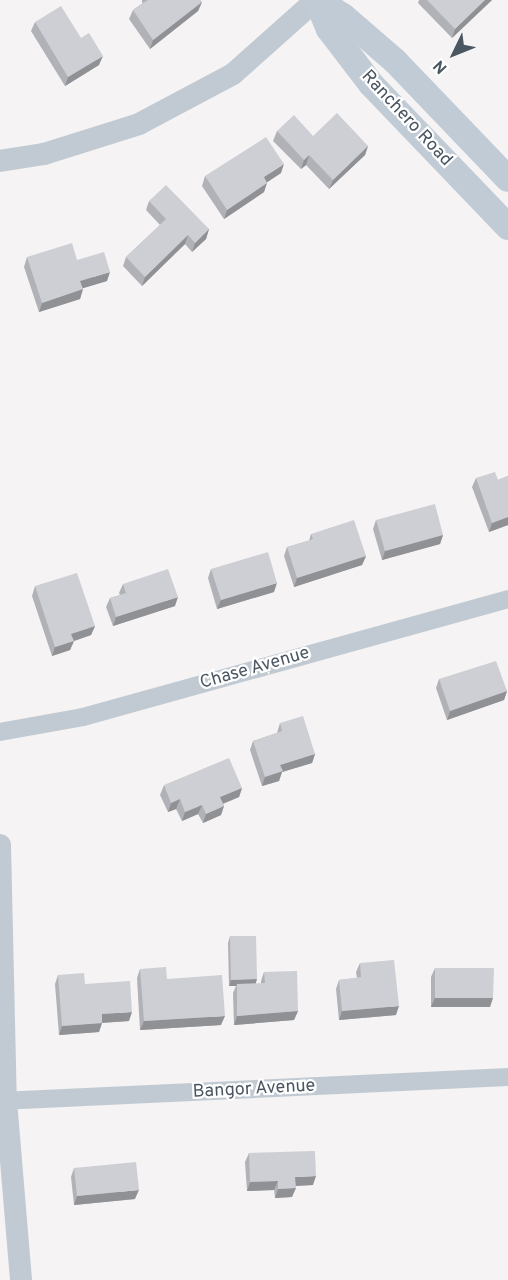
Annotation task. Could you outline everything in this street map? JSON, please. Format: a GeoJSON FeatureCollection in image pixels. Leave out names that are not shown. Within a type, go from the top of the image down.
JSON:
{"type":"FeatureCollection","features":[{"type":"Feature","properties":{"kind":"main road","name":"Ranchero Road"},"geometry":{"type":"LineString","coordinates":[[317,0],[343,16],[395,61],[508,179]]}},
{"type":"Feature","properties":{"kind":"main road","name":"Ranchero Road"},"geometry":{"type":"LineString","coordinates":[[317,0],[329,29],[371,84],[508,228]]}},
{"type":"Feature","properties":{"kind":"street"},"geometry":{"type":"LineString","coordinates":[[0,161],[44,154],[140,124],[233,74],[317,0]]}},
{"type":"Feature","properties":{"kind":"street","name":"Chase Avenue"},"geometry":{"type":"LineString","coordinates":[[0,732],[83,717],[508,598]]}},
{"type":"Feature","properties":{"kind":"street"},"geometry":{"type":"LineString","coordinates":[[0,845],[3,1101],[21,1280]]}},
{"type":"Feature","properties":{"kind":"street","name":"Bangor Avenue"},"geometry":{"type":"LineString","coordinates":[[3,1101],[508,1077]]}},
{"type":"Feature","properties":{"kind":"building"},"geometry":{"type":"Polygon","coordinates":[[[148,0],[200,0],[202,2],[153,40],[133,10],[148,0]]]}},
{"type":"Feature","properties":{"kind":"building"},"geometry":{"type":"Polygon","coordinates":[[[427,0],[485,0],[455,29],[427,0]]]}},
{"type":"Feature","properties":{"kind":"building"},"geometry":{"type":"Polygon","coordinates":[[[61,6],[81,38],[89,33],[103,56],[68,77],[35,22],[61,6]]]}},
{"type":"Feature","properties":{"kind":"building"},"geometry":{"type":"Polygon","coordinates":[[[337,113],[368,146],[333,180],[309,155],[304,160],[277,131],[294,115],[313,136],[337,113]]]}},
{"type":"Feature","properties":{"kind":"building"},"geometry":{"type":"Polygon","coordinates":[[[266,137],[284,164],[264,177],[267,183],[227,210],[205,176],[266,137]]]}},
{"type":"Feature","properties":{"kind":"building"},"geometry":{"type":"Polygon","coordinates":[[[166,185],[209,229],[195,243],[188,235],[145,277],[126,257],[166,219],[149,201],[166,185]]]}},
{"type":"Feature","properties":{"kind":"building"},"geometry":{"type":"Polygon","coordinates":[[[72,243],[77,260],[104,252],[110,272],[80,281],[83,289],[42,303],[27,257],[72,243]]]}},
{"type":"Feature","properties":{"kind":"building"},"geometry":{"type":"Polygon","coordinates":[[[495,472],[498,480],[508,476],[508,517],[492,523],[476,478],[495,472]]]}},
{"type":"Feature","properties":{"kind":"building"},"geometry":{"type":"Polygon","coordinates":[[[435,504],[443,535],[385,551],[376,520],[435,504]]]}},
{"type":"Feature","properties":{"kind":"building"},"geometry":{"type":"Polygon","coordinates":[[[354,520],[366,556],[297,578],[287,547],[313,539],[311,534],[354,520]]]}},
{"type":"Feature","properties":{"kind":"building"},"geometry":{"type":"Polygon","coordinates":[[[268,552],[277,583],[221,600],[211,569],[268,552]]]}},
{"type":"Feature","properties":{"kind":"building"},"geometry":{"type":"Polygon","coordinates":[[[168,569],[178,597],[116,617],[110,598],[126,593],[123,584],[168,569]]]}},
{"type":"Feature","properties":{"kind":"building"},"geometry":{"type":"Polygon","coordinates":[[[77,573],[95,626],[71,634],[74,641],[55,647],[35,586],[77,573]]]}},
{"type":"Feature","properties":{"kind":"building"},"geometry":{"type":"Polygon","coordinates":[[[496,661],[507,691],[450,711],[439,679],[496,661]]]}},
{"type":"Feature","properties":{"kind":"building"},"geometry":{"type":"Polygon","coordinates":[[[303,716],[315,754],[280,765],[283,771],[265,777],[253,741],[282,731],[280,723],[303,716]]]}},
{"type":"Feature","properties":{"kind":"building"},"geometry":{"type":"Polygon","coordinates":[[[229,758],[242,788],[220,797],[224,806],[206,814],[202,805],[185,812],[180,799],[171,803],[164,785],[229,758]]]}},
{"type":"Feature","properties":{"kind":"building"},"geometry":{"type":"Polygon","coordinates":[[[230,936],[256,936],[257,979],[231,980],[230,936]]]}},
{"type":"Feature","properties":{"kind":"building"},"geometry":{"type":"Polygon","coordinates":[[[394,960],[399,1006],[342,1011],[339,980],[361,977],[360,963],[394,960]]]}},
{"type":"Feature","properties":{"kind":"building"},"geometry":{"type":"Polygon","coordinates":[[[166,967],[167,979],[222,975],[225,1016],[144,1021],[140,969],[166,967]]]}},
{"type":"Feature","properties":{"kind":"building"},"geometry":{"type":"Polygon","coordinates":[[[435,968],[494,968],[493,998],[435,998],[435,968]]]}},
{"type":"Feature","properties":{"kind":"building"},"geometry":{"type":"Polygon","coordinates":[[[297,971],[298,1011],[237,1016],[237,984],[265,983],[264,972],[297,971]]]}},
{"type":"Feature","properties":{"kind":"building"},"geometry":{"type":"Polygon","coordinates":[[[84,973],[85,984],[130,981],[132,1012],[102,1014],[102,1023],[62,1026],[58,975],[84,973]]]}},
{"type":"Feature","properties":{"kind":"building"},"geometry":{"type":"Polygon","coordinates":[[[315,1151],[316,1176],[295,1177],[296,1188],[278,1189],[278,1181],[250,1182],[249,1153],[315,1151]]]}},
{"type":"Feature","properties":{"kind":"building"},"geometry":{"type":"Polygon","coordinates":[[[136,1162],[139,1190],[77,1196],[74,1168],[136,1162]]]}}]}
